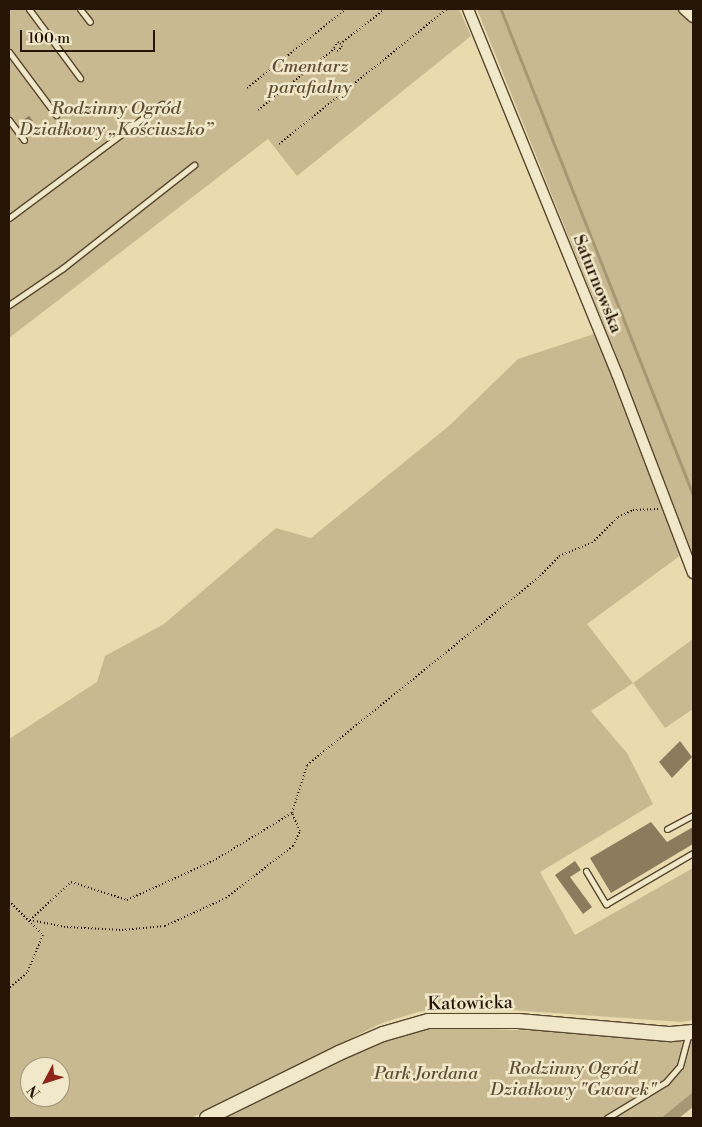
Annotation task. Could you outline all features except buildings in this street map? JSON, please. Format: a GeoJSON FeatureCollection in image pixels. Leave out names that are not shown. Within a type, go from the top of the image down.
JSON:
{"type":"FeatureCollection","features":[{"type":"Feature","properties":{"kind":"street","name":"Saturnowska"},"geometry":{"type":"LineString","coordinates":[[468,9],[669,508],[693,573]]}},
{"type":"Feature","properties":{"kind":"street"},"geometry":{"type":"LineString","coordinates":[[684,9],[693,17]]}},
{"type":"Feature","properties":{"kind":"street","name":"Katowicka"},"geometry":{"type":"LineString","coordinates":[[207,1118],[339,1053],[383,1034],[428,1021],[518,1021],[691,1033]]}},
{"type":"Feature","properties":{"kind":"lane"},"geometry":{"type":"LineString","coordinates":[[29,9],[80,78]]}},
{"type":"Feature","properties":{"kind":"lane"},"geometry":{"type":"LineString","coordinates":[[80,9],[90,22]]}},
{"type":"Feature","properties":{"kind":"lane"},"geometry":{"type":"LineString","coordinates":[[9,52],[56,115]]}},
{"type":"Feature","properties":{"kind":"lane"},"geometry":{"type":"LineString","coordinates":[[9,218],[162,104]]}},
{"type":"Feature","properties":{"kind":"lane"},"geometry":{"type":"LineString","coordinates":[[9,120],[24,140]]}},
{"type":"Feature","properties":{"kind":"lane"},"geometry":{"type":"LineString","coordinates":[[9,305],[62,268],[194,165]]}},
{"type":"Feature","properties":{"kind":"lane"},"geometry":{"type":"LineString","coordinates":[[667,829],[693,815]]}},
{"type":"Feature","properties":{"kind":"lane"},"geometry":{"type":"LineString","coordinates":[[586,871],[606,904],[693,853]]}},
{"type":"Feature","properties":{"kind":"lane"},"geometry":{"type":"LineString","coordinates":[[607,1118],[666,1082],[680,1066],[691,1033]]}},
{"type":"Feature","properties":{"kind":"path"},"geometry":{"type":"LineString","coordinates":[[247,88],[346,9]]}},
{"type":"Feature","properties":{"kind":"path"},"geometry":{"type":"LineString","coordinates":[[258,110],[334,49],[337,51],[342,47],[340,44],[384,9]]}},
{"type":"Feature","properties":{"kind":"path"},"geometry":{"type":"LineString","coordinates":[[279,144],[447,9]]}},
{"type":"Feature","properties":{"kind":"path"},"geometry":{"type":"LineString","coordinates":[[30,920],[67,927],[122,930],[165,926],[226,898],[293,846],[300,831],[292,813],[307,765],[540,576],[559,556],[592,543],[618,517],[633,510],[669,508]]}},
{"type":"Feature","properties":{"kind":"path"},"geometry":{"type":"LineString","coordinates":[[30,920],[71,882],[127,900],[213,861],[292,813]]}},
{"type":"Feature","properties":{"kind":"path"},"geometry":{"type":"LineString","coordinates":[[9,901],[30,920],[43,936],[27,972],[9,988]]}},
{"type":"Feature","properties":{"kind":"green space","name":"Rodzinny Ogród Działkowy „Kościuszko”"},"geometry":{"type":"Polygon","coordinates":[[[9,9],[459,9],[471,36],[297,176],[268,139],[9,338],[9,9]]]}},
{"type":"Feature","properties":{"kind":"green space"},"geometry":{"type":"Polygon","coordinates":[[[477,9],[693,9],[693,583],[681,555],[587,624],[633,683],[591,711],[627,753],[653,804],[540,872],[575,935],[693,868],[693,1020],[681,1022],[456,1006],[418,1012],[382,1023],[191,1118],[9,1118],[9,739],[97,682],[105,656],[164,624],[276,528],[311,538],[450,425],[518,359],[594,334],[614,382],[625,377],[477,9]]]}},
{"type":"Feature","properties":{"kind":"green space"},"geometry":{"type":"Polygon","coordinates":[[[693,639],[693,709],[665,728],[633,683],[693,639]]]}},
{"type":"Feature","properties":{"kind":"green space"},"geometry":{"type":"Polygon","coordinates":[[[431,1027],[693,1036],[693,1092],[661,1118],[226,1118],[383,1039],[431,1027]]]}},
{"type":"Feature","properties":{"kind":"shaded area"},"geometry":{"type":"Polygon","coordinates":[[[693,1092],[693,1107],[679,1118],[661,1118],[693,1092]]]}},
{"type":"Feature","properties":{"kind":"waterway"},"geometry":{"type":"LineString","coordinates":[[501,9],[693,494]]}},
{"type":"Feature","properties":{"kind":"park label","name":"Cmentarz parafialny"},"geometry":{"type":"Point","coordinates":[310,78]}},
{"type":"Feature","properties":{"kind":"park label","name":"Park Jordana"},"geometry":{"type":"Point","coordinates":[426,1074]}},
{"type":"Feature","properties":{"kind":"park label","name":"Rodzinny Ogród Działkowy \"Gwarek\""},"geometry":{"type":"Point","coordinates":[573,1080]}}]}
